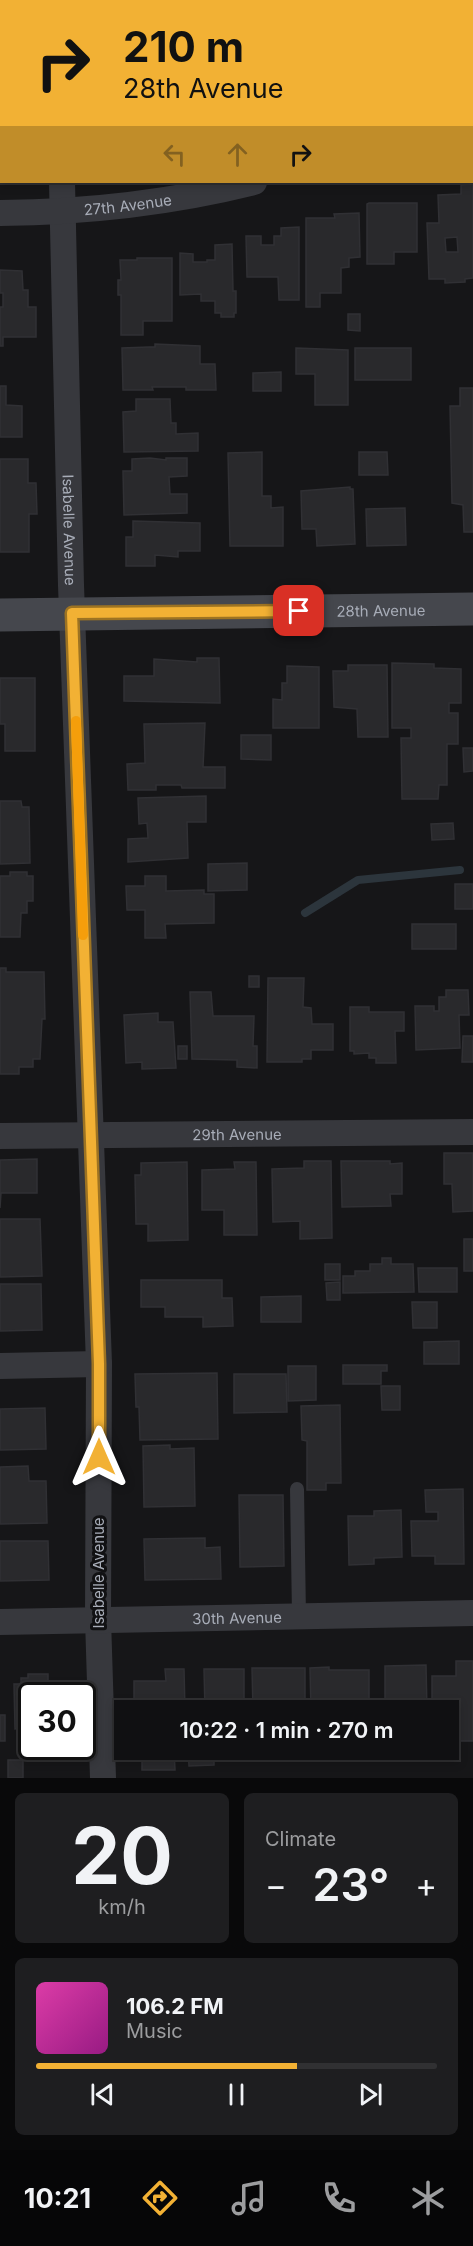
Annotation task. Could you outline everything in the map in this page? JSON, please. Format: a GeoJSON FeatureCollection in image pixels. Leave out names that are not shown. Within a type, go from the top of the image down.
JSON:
{"type":"FeatureCollection","features":[{"type":"Feature","properties":{"kind":"street","name":"Isabelle Avenue"},"geometry":{"type":"LineString","coordinates":[[62,183],[72,613],[99,1364],[98,1619],[103,1778]]}},
{"type":"Feature","properties":{"kind":"street","name":"27th Avenue"},"geometry":{"type":"LineString","coordinates":[[0,213],[63,213],[198,196],[250,183]]}},
{"type":"Feature","properties":{"kind":"street","name":"28th Avenue"},"geometry":{"type":"LineString","coordinates":[[0,615],[473,609]]}},
{"type":"Feature","properties":{"kind":"street","name":"29th Avenue"},"geometry":{"type":"LineString","coordinates":[[0,1136],[473,1132]]}},
{"type":"Feature","properties":{"kind":"street"},"geometry":{"type":"LineString","coordinates":[[0,1366],[99,1364]]}},
{"type":"Feature","properties":{"kind":"street","name":"30th Avenue"},"geometry":{"type":"LineString","coordinates":[[0,1622],[473,1612]]}},
{"type":"Feature","properties":{"kind":"lane"},"geometry":{"type":"LineString","coordinates":[[297,1489],[299,1616]]}},
{"type":"Feature","properties":{"kind":"building"},"geometry":{"type":"Polygon","coordinates":[[[473,184],[473,278],[465,279],[465,282],[445,283],[445,279],[429,279],[427,223],[439,223],[438,195],[461,194],[461,185],[473,184]],[[457,237],[445,238],[446,252],[458,252],[457,237]]]}},
{"type":"Feature","properties":{"kind":"building"},"geometry":{"type":"Polygon","coordinates":[[[417,203],[417,252],[394,252],[394,264],[367,264],[367,204],[417,203]]]}},
{"type":"Feature","properties":{"kind":"building"},"geometry":{"type":"Polygon","coordinates":[[[359,213],[360,257],[349,258],[349,267],[341,268],[341,293],[320,293],[320,307],[306,307],[306,218],[335,218],[334,214],[359,213]]]}},
{"type":"Feature","properties":{"kind":"building"},"geometry":{"type":"Polygon","coordinates":[[[299,227],[299,300],[279,300],[278,277],[247,277],[246,236],[261,236],[261,245],[274,245],[274,236],[281,236],[281,228],[299,227]]]}},
{"type":"Feature","properties":{"kind":"building"},"geometry":{"type":"Polygon","coordinates":[[[232,244],[236,313],[234,317],[221,317],[221,313],[215,313],[215,301],[201,301],[201,294],[180,295],[180,253],[193,254],[193,262],[207,262],[207,260],[215,260],[215,245],[232,244]]]}},
{"type":"Feature","properties":{"kind":"building"},"geometry":{"type":"Polygon","coordinates":[[[137,258],[172,258],[172,321],[143,321],[143,335],[121,335],[121,295],[118,295],[118,280],[121,280],[120,260],[137,260],[137,258]]]}},
{"type":"Feature","properties":{"kind":"building"},"geometry":{"type":"Polygon","coordinates":[[[0,270],[22,271],[23,290],[28,290],[28,307],[36,307],[36,337],[3,337],[3,346],[0,346],[0,307],[3,307],[3,293],[0,293],[0,270]]]}},
{"type":"Feature","properties":{"kind":"building"},"geometry":{"type":"Polygon","coordinates":[[[348,314],[360,314],[360,331],[348,330],[348,314]]]}},
{"type":"Feature","properties":{"kind":"building"},"geometry":{"type":"Polygon","coordinates":[[[155,344],[200,346],[200,364],[215,364],[216,390],[152,387],[153,390],[123,390],[122,348],[155,347],[155,344]]]}},
{"type":"Feature","properties":{"kind":"building"},"geometry":{"type":"Polygon","coordinates":[[[296,348],[348,350],[348,405],[315,405],[315,374],[296,374],[296,348]]]}},
{"type":"Feature","properties":{"kind":"building"},"geometry":{"type":"Polygon","coordinates":[[[355,348],[411,348],[411,380],[355,380],[355,348]]]}},
{"type":"Feature","properties":{"kind":"building"},"geometry":{"type":"Polygon","coordinates":[[[281,372],[281,391],[253,391],[253,373],[281,372]]]}},
{"type":"Feature","properties":{"kind":"building"},"geometry":{"type":"Polygon","coordinates":[[[0,386],[6,386],[6,405],[22,406],[22,437],[0,437],[0,386]]]}},
{"type":"Feature","properties":{"kind":"building"},"geometry":{"type":"Polygon","coordinates":[[[460,388],[473,388],[473,532],[464,532],[463,505],[452,503],[450,406],[460,406],[460,388]]]}},
{"type":"Feature","properties":{"kind":"building"},"geometry":{"type":"Polygon","coordinates":[[[136,399],[170,399],[171,423],[176,423],[176,434],[198,433],[198,451],[124,452],[123,412],[136,411],[136,399]]]}},
{"type":"Feature","properties":{"kind":"building"},"geometry":{"type":"Polygon","coordinates":[[[262,452],[262,496],[271,496],[271,508],[283,507],[283,546],[230,546],[228,453],[262,452]]]}},
{"type":"Feature","properties":{"kind":"building"},"geometry":{"type":"Polygon","coordinates":[[[359,452],[387,452],[388,475],[359,475],[359,452]]]}},
{"type":"Feature","properties":{"kind":"building"},"geometry":{"type":"Polygon","coordinates":[[[166,458],[187,458],[187,476],[169,477],[170,494],[187,494],[187,513],[124,515],[123,471],[132,471],[132,459],[166,460],[166,458]]]}},
{"type":"Feature","properties":{"kind":"building"},"geometry":{"type":"Polygon","coordinates":[[[0,459],[28,459],[28,483],[36,483],[37,514],[29,514],[29,552],[0,552],[0,459]]]}},
{"type":"Feature","properties":{"kind":"building"},"geometry":{"type":"Polygon","coordinates":[[[350,487],[353,489],[355,544],[317,546],[316,529],[302,529],[301,491],[350,487]]]}},
{"type":"Feature","properties":{"kind":"building"},"geometry":{"type":"Polygon","coordinates":[[[405,508],[406,545],[367,546],[366,509],[405,508]]]}},
{"type":"Feature","properties":{"kind":"building"},"geometry":{"type":"Polygon","coordinates":[[[133,521],[200,523],[200,551],[178,551],[178,557],[155,555],[155,566],[126,566],[126,537],[133,537],[133,521]]]}},
{"type":"Feature","properties":{"kind":"building"},"geometry":{"type":"Polygon","coordinates":[[[197,658],[219,658],[220,703],[124,701],[124,676],[154,676],[154,659],[197,662],[197,658]]]}},
{"type":"Feature","properties":{"kind":"building"},"geometry":{"type":"Polygon","coordinates":[[[392,663],[434,664],[434,668],[461,669],[461,703],[449,703],[449,713],[458,713],[458,744],[447,744],[447,785],[439,785],[438,799],[402,799],[401,738],[411,738],[411,728],[392,728],[392,663]]]}},
{"type":"Feature","properties":{"kind":"building"},"geometry":{"type":"Polygon","coordinates":[[[348,665],[387,665],[388,737],[358,737],[357,709],[334,707],[333,671],[348,671],[348,665]]]}},
{"type":"Feature","properties":{"kind":"building"},"geometry":{"type":"Polygon","coordinates":[[[287,666],[319,667],[319,728],[273,728],[273,699],[282,700],[282,683],[287,683],[287,666]]]}},
{"type":"Feature","properties":{"kind":"building"},"geometry":{"type":"Polygon","coordinates":[[[0,678],[35,678],[35,751],[5,751],[5,724],[0,724],[0,678]]]}},
{"type":"Feature","properties":{"kind":"building"},"geometry":{"type":"Polygon","coordinates":[[[205,723],[203,767],[225,767],[225,788],[182,788],[181,785],[156,785],[156,790],[128,790],[127,764],[145,763],[144,724],[205,723]]]}},
{"type":"Feature","properties":{"kind":"building"},"geometry":{"type":"Polygon","coordinates":[[[241,735],[271,735],[271,760],[241,759],[241,735]]]}},
{"type":"Feature","properties":{"kind":"building"},"geometry":{"type":"Polygon","coordinates":[[[463,748],[473,748],[473,771],[464,772],[463,748]]]}},
{"type":"Feature","properties":{"kind":"building"},"geometry":{"type":"Polygon","coordinates":[[[206,796],[206,822],[187,822],[188,858],[128,862],[128,839],[148,838],[147,823],[139,824],[138,798],[206,796]]]}},
{"type":"Feature","properties":{"kind":"building"},"geometry":{"type":"Polygon","coordinates":[[[0,801],[21,801],[22,807],[29,807],[30,863],[0,864],[0,801]]]}},
{"type":"Feature","properties":{"kind":"building"},"geometry":{"type":"Polygon","coordinates":[[[453,823],[454,839],[432,840],[431,824],[453,823]]]}},
{"type":"Feature","properties":{"kind":"building"},"geometry":{"type":"Polygon","coordinates":[[[247,863],[247,890],[208,891],[208,864],[247,863]]]}},
{"type":"Feature","properties":{"kind":"building"},"geometry":{"type":"Polygon","coordinates":[[[10,872],[27,872],[27,876],[33,876],[33,901],[27,901],[27,913],[21,913],[20,937],[0,937],[0,876],[10,876],[10,872]]]}},
{"type":"Feature","properties":{"kind":"building"},"geometry":{"type":"Polygon","coordinates":[[[145,876],[166,876],[166,891],[204,890],[204,894],[214,894],[214,923],[165,924],[166,938],[145,938],[145,910],[127,910],[126,886],[145,886],[145,876]]]}},
{"type":"Feature","properties":{"kind":"building"},"geometry":{"type":"Polygon","coordinates":[[[455,884],[473,884],[473,909],[455,909],[455,884]]]}},
{"type":"Feature","properties":{"kind":"building"},"geometry":{"type":"Polygon","coordinates":[[[412,924],[456,924],[456,949],[412,949],[412,924]]]}},
{"type":"Feature","properties":{"kind":"building"},"geometry":{"type":"Polygon","coordinates":[[[0,968],[6,968],[6,972],[44,972],[45,1019],[42,1019],[40,1059],[33,1059],[33,1067],[19,1067],[19,1074],[0,1074],[0,968]]]}},
{"type":"Feature","properties":{"kind":"building"},"geometry":{"type":"Polygon","coordinates":[[[249,976],[259,976],[259,987],[249,987],[249,976]]]}},
{"type":"Feature","properties":{"kind":"building"},"geometry":{"type":"Polygon","coordinates":[[[268,978],[304,978],[303,1007],[311,1008],[312,1024],[333,1024],[333,1050],[311,1050],[311,1059],[302,1059],[302,1062],[267,1062],[268,978]]]}},
{"type":"Feature","properties":{"kind":"building"},"geometry":{"type":"Polygon","coordinates":[[[446,990],[468,990],[469,1015],[459,1015],[460,1048],[416,1050],[415,1006],[434,1006],[434,1011],[439,1011],[439,997],[446,997],[446,990]]]}},
{"type":"Feature","properties":{"kind":"building"},"geometry":{"type":"Polygon","coordinates":[[[190,992],[211,992],[213,1016],[254,1016],[253,1046],[257,1046],[257,1068],[237,1067],[237,1060],[192,1059],[190,992]]]}},
{"type":"Feature","properties":{"kind":"building"},"geometry":{"type":"Polygon","coordinates":[[[350,1007],[369,1007],[369,1012],[404,1012],[404,1031],[395,1031],[396,1063],[376,1063],[376,1058],[369,1058],[369,1053],[354,1054],[354,1051],[350,1051],[350,1007]]]}},
{"type":"Feature","properties":{"kind":"building"},"geometry":{"type":"Polygon","coordinates":[[[158,1013],[158,1022],[173,1022],[176,1068],[142,1069],[142,1062],[126,1063],[124,1015],[158,1013]]]}},
{"type":"Feature","properties":{"kind":"building"},"geometry":{"type":"Polygon","coordinates":[[[463,1036],[473,1036],[473,1062],[462,1062],[463,1036]]]}},
{"type":"Feature","properties":{"kind":"building"},"geometry":{"type":"Polygon","coordinates":[[[178,1046],[187,1046],[187,1059],[178,1059],[178,1046]]]}},
{"type":"Feature","properties":{"kind":"building"},"geometry":{"type":"Polygon","coordinates":[[[444,1153],[473,1153],[473,1211],[453,1212],[452,1184],[444,1184],[444,1153]]]}},
{"type":"Feature","properties":{"kind":"building"},"geometry":{"type":"Polygon","coordinates":[[[37,1159],[37,1193],[1,1193],[0,1208],[0,1160],[37,1159]]]}},
{"type":"Feature","properties":{"kind":"building"},"geometry":{"type":"Polygon","coordinates":[[[304,1161],[331,1161],[332,1238],[300,1239],[300,1221],[273,1222],[272,1169],[304,1168],[304,1161]]]}},
{"type":"Feature","properties":{"kind":"building"},"geometry":{"type":"Polygon","coordinates":[[[341,1161],[402,1163],[402,1194],[390,1194],[391,1206],[342,1207],[341,1161]]]}},
{"type":"Feature","properties":{"kind":"building"},"geometry":{"type":"Polygon","coordinates":[[[187,1162],[188,1240],[148,1241],[148,1224],[136,1224],[135,1175],[141,1175],[141,1163],[187,1162]]]}},
{"type":"Feature","properties":{"kind":"building"},"geometry":{"type":"Polygon","coordinates":[[[234,1162],[256,1162],[257,1235],[224,1235],[224,1210],[202,1210],[202,1170],[235,1169],[234,1162]]]}},
{"type":"Feature","properties":{"kind":"building"},"geometry":{"type":"Polygon","coordinates":[[[0,1219],[40,1219],[42,1276],[0,1277],[0,1219]]]}},
{"type":"Feature","properties":{"kind":"building"},"geometry":{"type":"Polygon","coordinates":[[[464,1239],[473,1239],[473,1271],[464,1271],[464,1239]]]}},
{"type":"Feature","properties":{"kind":"building"},"geometry":{"type":"Polygon","coordinates":[[[382,1258],[391,1258],[391,1264],[413,1264],[414,1292],[343,1293],[343,1276],[355,1276],[355,1271],[370,1271],[370,1264],[382,1264],[382,1258]]]}},
{"type":"Feature","properties":{"kind":"building"},"geometry":{"type":"Polygon","coordinates":[[[325,1264],[340,1264],[340,1280],[325,1280],[325,1264]]]}},
{"type":"Feature","properties":{"kind":"building"},"geometry":{"type":"Polygon","coordinates":[[[418,1268],[457,1268],[457,1292],[419,1292],[418,1268]]]}},
{"type":"Feature","properties":{"kind":"building"},"geometry":{"type":"Polygon","coordinates":[[[141,1280],[222,1280],[222,1298],[232,1298],[233,1326],[203,1327],[203,1317],[165,1317],[165,1307],[141,1307],[141,1280]]]}},
{"type":"Feature","properties":{"kind":"building"},"geometry":{"type":"Polygon","coordinates":[[[340,1282],[340,1300],[327,1300],[326,1283],[340,1282]]]}},
{"type":"Feature","properties":{"kind":"building"},"geometry":{"type":"Polygon","coordinates":[[[0,1284],[41,1284],[42,1330],[0,1331],[0,1284]]]}},
{"type":"Feature","properties":{"kind":"building"},"geometry":{"type":"Polygon","coordinates":[[[301,1296],[301,1322],[261,1322],[261,1297],[301,1296]]]}},
{"type":"Feature","properties":{"kind":"building"},"geometry":{"type":"Polygon","coordinates":[[[412,1302],[437,1302],[437,1328],[413,1328],[412,1302]]]}},
{"type":"Feature","properties":{"kind":"building"},"geometry":{"type":"Polygon","coordinates":[[[459,1341],[459,1364],[424,1364],[424,1342],[459,1341]]]}},
{"type":"Feature","properties":{"kind":"building"},"geometry":{"type":"Polygon","coordinates":[[[343,1365],[387,1365],[387,1371],[381,1371],[381,1384],[343,1384],[343,1365]]]}},
{"type":"Feature","properties":{"kind":"building"},"geometry":{"type":"Polygon","coordinates":[[[288,1366],[316,1366],[316,1400],[288,1401],[288,1366]]]}},
{"type":"Feature","properties":{"kind":"building"},"geometry":{"type":"Polygon","coordinates":[[[217,1373],[218,1439],[140,1440],[135,1374],[217,1373]]]}},
{"type":"Feature","properties":{"kind":"building"},"geometry":{"type":"Polygon","coordinates":[[[234,1374],[286,1374],[287,1412],[234,1413],[234,1374]]]}},
{"type":"Feature","properties":{"kind":"building"},"geometry":{"type":"Polygon","coordinates":[[[381,1386],[400,1386],[400,1410],[382,1410],[381,1386]]]}},
{"type":"Feature","properties":{"kind":"building"},"geometry":{"type":"Polygon","coordinates":[[[340,1405],[341,1483],[326,1483],[326,1490],[307,1490],[307,1441],[302,1440],[301,1406],[340,1405]]]}},
{"type":"Feature","properties":{"kind":"building"},"geometry":{"type":"Polygon","coordinates":[[[45,1408],[46,1449],[0,1450],[0,1409],[45,1408]]]}},
{"type":"Feature","properties":{"kind":"building"},"geometry":{"type":"Polygon","coordinates":[[[170,1445],[170,1449],[194,1448],[195,1506],[144,1507],[143,1446],[170,1445]]]}},
{"type":"Feature","properties":{"kind":"building"},"geometry":{"type":"Polygon","coordinates":[[[28,1466],[29,1481],[46,1481],[47,1523],[0,1524],[0,1467],[28,1466]]]}},
{"type":"Feature","properties":{"kind":"building"},"geometry":{"type":"Polygon","coordinates":[[[463,1489],[464,1564],[435,1564],[435,1556],[412,1556],[411,1521],[438,1521],[438,1512],[426,1512],[425,1490],[463,1489]]]}},
{"type":"Feature","properties":{"kind":"building"},"geometry":{"type":"Polygon","coordinates":[[[239,1495],[283,1495],[284,1566],[240,1567],[239,1495]]]}},
{"type":"Feature","properties":{"kind":"building"},"geometry":{"type":"Polygon","coordinates":[[[401,1510],[402,1557],[374,1558],[374,1564],[349,1565],[348,1516],[374,1516],[374,1511],[401,1510]]]}},
{"type":"Feature","properties":{"kind":"building"},"geometry":{"type":"Polygon","coordinates":[[[205,1538],[205,1548],[220,1547],[221,1579],[145,1580],[144,1539],[205,1538]]]}},
{"type":"Feature","properties":{"kind":"building"},"geometry":{"type":"Polygon","coordinates":[[[0,1541],[48,1541],[49,1580],[0,1581],[0,1541]]]}},
{"type":"Feature","properties":{"kind":"building"},"geometry":{"type":"Polygon","coordinates":[[[456,1661],[473,1661],[473,1741],[459,1741],[459,1700],[432,1700],[432,1676],[456,1676],[456,1661]]]}},
{"type":"Feature","properties":{"kind":"building"},"geometry":{"type":"Polygon","coordinates":[[[426,1665],[427,1700],[385,1700],[385,1666],[426,1665]]]}},
{"type":"Feature","properties":{"kind":"building"},"geometry":{"type":"Polygon","coordinates":[[[252,1668],[305,1668],[305,1700],[253,1700],[252,1668]]]}},
{"type":"Feature","properties":{"kind":"building"},"geometry":{"type":"Polygon","coordinates":[[[310,1668],[369,1670],[369,1700],[311,1700],[310,1668]]]}},
{"type":"Feature","properties":{"kind":"building"},"geometry":{"type":"Polygon","coordinates":[[[165,1669],[184,1669],[185,1700],[134,1700],[134,1681],[166,1681],[165,1669]]]}},
{"type":"Feature","properties":{"kind":"building"},"geometry":{"type":"Polygon","coordinates":[[[204,1669],[244,1669],[244,1700],[205,1700],[204,1669]]]}},
{"type":"Feature","properties":{"kind":"building"},"geometry":{"type":"Polygon","coordinates":[[[28,1674],[48,1674],[48,1682],[21,1682],[21,1678],[28,1678],[28,1674]]]}},
{"type":"Feature","properties":{"kind":"building"},"geometry":{"type":"Polygon","coordinates":[[[14,1684],[18,1684],[18,1729],[15,1729],[14,1684]]]}},
{"type":"Feature","properties":{"kind":"building"},"geometry":{"type":"Polygon","coordinates":[[[0,1715],[5,1715],[5,1741],[0,1741],[0,1715]]]}},
{"type":"Feature","properties":{"kind":"building"},"geometry":{"type":"Polygon","coordinates":[[[8,1760],[23,1760],[23,1778],[8,1778],[8,1760]]]}},
{"type":"Feature","properties":{"kind":"building"},"geometry":{"type":"Polygon","coordinates":[[[142,1760],[175,1760],[175,1770],[142,1770],[142,1760]]]}},
{"type":"Feature","properties":{"kind":"building"},"geometry":{"type":"Polygon","coordinates":[[[189,1760],[214,1760],[214,1765],[189,1766],[189,1760]]]}},
{"type":"Feature","properties":{"kind":"waterway"},"geometry":{"type":"LineString","coordinates":[[305,913],[358,880],[460,870]]}},
{"type":"Feature","properties":{"kind":"slow traffic"},"geometry":{"type":"LineString","coordinates":[[76,721],[83,935]]}},
{"type":"Feature","properties":{"kind":"route"},"geometry":{"type":"LineString","coordinates":[[99,1457],[99,1364],[72,613],[299,611]]}}]}
